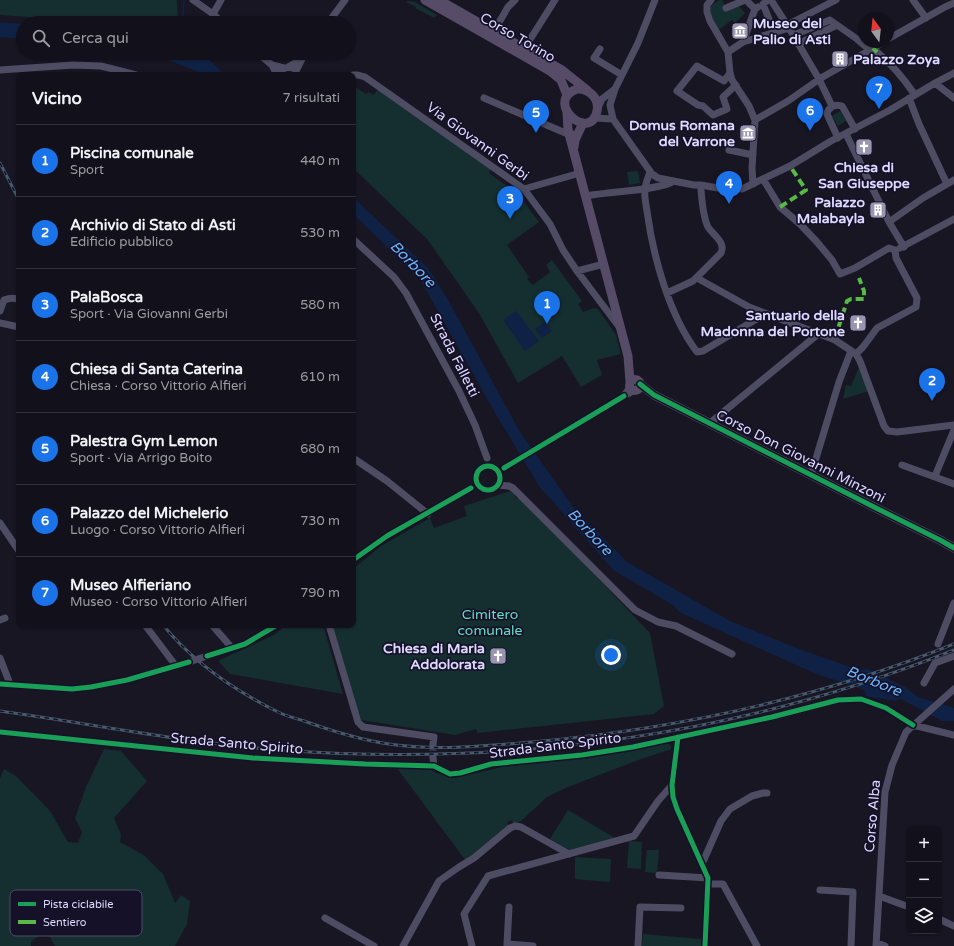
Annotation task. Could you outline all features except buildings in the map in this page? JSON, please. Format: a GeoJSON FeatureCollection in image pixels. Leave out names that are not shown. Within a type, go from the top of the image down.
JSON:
{"type":"FeatureCollection","features":[{"type":"Feature","properties":{"kind":"main road","name":"Corso Torino"},"geometry":{"type":"LineString","coordinates":[[425,0],[550,71],[561,80],[567,95]]}},
{"type":"Feature","properties":{"kind":"main road","name":"Corso Torino"},"geometry":{"type":"LineString","coordinates":[[439,0],[562,70],[589,92]]}},
{"type":"Feature","properties":{"kind":"main road"},"geometry":{"type":"LineString","coordinates":[[574,134],[583,123],[587,122],[596,112],[597,102],[589,92],[577,89],[571,91],[567,95],[567,113],[574,120],[583,123]]}},
{"type":"Feature","properties":{"kind":"main road","name":"Corso Don Giovanni Minzoni"},"geometry":{"type":"LineString","coordinates":[[567,113],[574,134],[574,149],[635,386],[954,548]]}},
{"type":"Feature","properties":{"kind":"main road","name":"Corso Don Giovanni Minzoni"},"geometry":{"type":"LineString","coordinates":[[940,540],[954,540]]}},
{"type":"Feature","properties":{"kind":"street"},"geometry":{"type":"LineString","coordinates":[[193,0],[213,14],[221,0]]}},
{"type":"Feature","properties":{"kind":"street"},"geometry":{"type":"LineString","coordinates":[[333,16],[345,0]]}},
{"type":"Feature","properties":{"kind":"street"},"geometry":{"type":"LineString","coordinates":[[494,31],[508,7],[515,0]]}},
{"type":"Feature","properties":{"kind":"street"},"geometry":{"type":"LineString","coordinates":[[524,49],[555,0]]}},
{"type":"Feature","properties":{"kind":"street"},"geometry":{"type":"LineString","coordinates":[[655,0],[638,43],[615,89],[610,105],[613,119],[650,172],[658,178],[694,185],[701,184],[718,188],[742,189],[790,166],[954,73]]}},
{"type":"Feature","properties":{"kind":"street"},"geometry":{"type":"LineString","coordinates":[[711,0],[707,5],[710,21],[728,52],[730,73],[734,86],[749,106],[755,120],[752,168],[753,184]]}},
{"type":"Feature","properties":{"kind":"street"},"geometry":{"type":"LineString","coordinates":[[726,8],[746,0],[755,9]]}},
{"type":"Feature","properties":{"kind":"street"},"geometry":{"type":"LineString","coordinates":[[771,0],[794,35],[819,79],[832,106]]}},
{"type":"Feature","properties":{"kind":"street"},"geometry":{"type":"LineString","coordinates":[[728,52],[743,42],[788,26],[836,0]]}},
{"type":"Feature","properties":{"kind":"street"},"geometry":{"type":"LineString","coordinates":[[913,0],[926,18]]}},
{"type":"Feature","properties":{"kind":"street"},"geometry":{"type":"LineString","coordinates":[[743,42],[755,9],[765,2],[774,32]]}},
{"type":"Feature","properties":{"kind":"street"},"geometry":{"type":"LineString","coordinates":[[894,37],[954,3]]}},
{"type":"Feature","properties":{"kind":"street"},"geometry":{"type":"LineString","coordinates":[[794,35],[830,20],[890,62],[906,83],[912,97],[921,131],[947,184]]}},
{"type":"Feature","properties":{"kind":"street"},"geometry":{"type":"LineString","coordinates":[[798,44],[837,25]]}},
{"type":"Feature","properties":{"kind":"street"},"geometry":{"type":"LineString","coordinates":[[755,120],[788,101],[819,79],[877,48]]}},
{"type":"Feature","properties":{"kind":"street"},"geometry":{"type":"LineString","coordinates":[[600,49],[594,58],[622,75]]}},
{"type":"Feature","properties":{"kind":"street"},"geometry":{"type":"LineString","coordinates":[[266,60],[272,65],[276,72]]}},
{"type":"Feature","properties":{"kind":"street"},"geometry":{"type":"LineString","coordinates":[[280,72],[297,60]]}},
{"type":"Feature","properties":{"kind":"street"},"geometry":{"type":"LineString","coordinates":[[299,72],[303,60]]}},
{"type":"Feature","properties":{"kind":"street"},"geometry":{"type":"LineString","coordinates":[[0,70],[73,65],[101,66],[124,72]]}},
{"type":"Feature","properties":{"kind":"street"},"geometry":{"type":"LineString","coordinates":[[272,65],[294,69],[296,72]]}},
{"type":"Feature","properties":{"kind":"street"},"geometry":{"type":"LineString","coordinates":[[697,66],[734,86],[723,97],[728,109],[713,115],[703,106],[698,105],[677,91],[697,66]]}},
{"type":"Feature","properties":{"kind":"street"},"geometry":{"type":"LineString","coordinates":[[724,81],[730,73]]}},
{"type":"Feature","properties":{"kind":"street","name":"Via Giovanni Gerbi"},"geometry":{"type":"LineString","coordinates":[[356,75],[365,77],[524,189],[550,224],[563,250],[577,271],[622,331]]}},
{"type":"Feature","properties":{"kind":"street"},"geometry":{"type":"LineString","coordinates":[[935,83],[954,98]]}},
{"type":"Feature","properties":{"kind":"street"},"geometry":{"type":"LineString","coordinates":[[589,92],[601,94],[615,89]]}},
{"type":"Feature","properties":{"kind":"street"},"geometry":{"type":"LineString","coordinates":[[613,119],[596,112],[602,99],[615,89]]}},
{"type":"Feature","properties":{"kind":"street"},"geometry":{"type":"LineString","coordinates":[[484,98],[574,134]]}},
{"type":"Feature","properties":{"kind":"street"},"geometry":{"type":"LineString","coordinates":[[838,138],[827,114],[828,109],[832,106],[837,104],[842,106],[855,129]]}},
{"type":"Feature","properties":{"kind":"street"},"geometry":{"type":"LineString","coordinates":[[846,134],[889,222],[904,247]]}},
{"type":"Feature","properties":{"kind":"street"},"geometry":{"type":"LineString","coordinates":[[729,150],[753,155]]}},
{"type":"Feature","properties":{"kind":"street"},"geometry":{"type":"LineString","coordinates":[[650,172],[645,188],[649,223],[661,275],[679,321],[690,343],[697,352],[703,351],[765,314]]}},
{"type":"Feature","properties":{"kind":"street"},"geometry":{"type":"LineString","coordinates":[[524,189],[580,173]]}},
{"type":"Feature","properties":{"kind":"street"},"geometry":{"type":"LineString","coordinates":[[763,179],[780,207],[818,242],[832,260],[840,274],[855,268],[889,248],[895,250],[904,247],[954,219]]}},
{"type":"Feature","properties":{"kind":"street"},"geometry":{"type":"LineString","coordinates":[[889,222],[923,198],[954,180]]}},
{"type":"Feature","properties":{"kind":"street"},"geometry":{"type":"LineString","coordinates":[[586,196],[670,184],[674,181]]}},
{"type":"Feature","properties":{"kind":"street"},"geometry":{"type":"LineString","coordinates":[[667,293],[697,278],[721,253],[722,250],[722,243],[707,225],[701,184]]}},
{"type":"Feature","properties":{"kind":"street","name":"Strada Falletti"},"geometry":{"type":"LineString","coordinates":[[356,242],[394,277],[406,293],[459,391],[475,425],[487,458],[496,471]]}},
{"type":"Feature","properties":{"kind":"street"},"geometry":{"type":"LineString","coordinates":[[811,475],[839,382],[854,353],[863,347],[877,328],[916,307],[918,302],[896,258],[895,250]]}},
{"type":"Feature","properties":{"kind":"street"},"geometry":{"type":"LineString","coordinates":[[577,271],[604,264]]}},
{"type":"Feature","properties":{"kind":"street"},"geometry":{"type":"LineString","coordinates":[[697,278],[741,303],[765,314],[835,340],[854,353],[860,361],[884,426],[888,431],[897,432],[954,425]]}},
{"type":"Feature","properties":{"kind":"street"},"geometry":{"type":"LineString","coordinates":[[0,311],[4,300],[16,298]]}},
{"type":"Feature","properties":{"kind":"street"},"geometry":{"type":"LineString","coordinates":[[0,323],[16,326]]}},
{"type":"Feature","properties":{"kind":"street"},"geometry":{"type":"LineString","coordinates":[[710,423],[817,334]]}},
{"type":"Feature","properties":{"kind":"street"},"geometry":{"type":"LineString","coordinates":[[496,471],[545,444],[624,396],[635,386]]}},
{"type":"Feature","properties":{"kind":"street"},"geometry":{"type":"LineString","coordinates":[[935,476],[954,430]]}},
{"type":"Feature","properties":{"kind":"street"},"geometry":{"type":"LineString","coordinates":[[478,484],[477,473],[482,468],[487,458]]}},
{"type":"Feature","properties":{"kind":"street"},"geometry":{"type":"LineString","coordinates":[[356,460],[387,481],[428,514]]}},
{"type":"Feature","properties":{"kind":"street"},"geometry":{"type":"LineString","coordinates":[[902,465],[954,484]]}},
{"type":"Feature","properties":{"kind":"street"},"geometry":{"type":"LineString","coordinates":[[478,484],[487,490],[494,488],[499,482],[496,471],[489,466],[482,468]]}},
{"type":"Feature","properties":{"kind":"street"},"geometry":{"type":"LineString","coordinates":[[356,558],[387,536],[428,514],[478,484]]}},
{"type":"Feature","properties":{"kind":"street"},"geometry":{"type":"LineString","coordinates":[[497,485],[509,486],[513,488],[634,610],[658,622],[676,626],[732,654]]}},
{"type":"Feature","properties":{"kind":"street"},"geometry":{"type":"LineString","coordinates":[[0,523],[16,547]]}},
{"type":"Feature","properties":{"kind":"street"},"geometry":{"type":"LineString","coordinates":[[938,644],[954,603]]}},
{"type":"Feature","properties":{"kind":"street"},"geometry":{"type":"LineString","coordinates":[[147,628],[176,666]]}},
{"type":"Feature","properties":{"kind":"street"},"geometry":{"type":"LineString","coordinates":[[215,628],[232,648]]}},
{"type":"Feature","properties":{"kind":"street"},"geometry":{"type":"LineString","coordinates":[[0,684],[72,689],[127,680],[232,648],[258,637],[272,628]]}},
{"type":"Feature","properties":{"kind":"street"},"geometry":{"type":"LineString","coordinates":[[330,628],[358,722],[363,727],[434,737],[433,744]]}},
{"type":"Feature","properties":{"kind":"street"},"geometry":{"type":"LineString","coordinates":[[924,684],[936,663],[954,656]]}},
{"type":"Feature","properties":{"kind":"street"},"geometry":{"type":"LineString","coordinates":[[0,658],[10,684]]}},
{"type":"Feature","properties":{"kind":"street","name":"Corso Alba"},"geometry":{"type":"LineString","coordinates":[[877,944],[887,784],[892,765],[906,732],[952,691]]}},
{"type":"Feature","properties":{"kind":"street","name":"Strada Santo Spirito"},"geometry":{"type":"LineString","coordinates":[[0,732],[252,758],[434,766],[450,774],[460,773],[491,764],[582,755],[633,747],[772,717],[838,700],[848,699],[861,699],[886,708],[913,725],[954,735]]}},
{"type":"Feature","properties":{"kind":"street"},"geometry":{"type":"LineString","coordinates":[[678,737],[672,785],[673,797],[708,881],[705,946]]}},
{"type":"Feature","properties":{"kind":"street"},"geometry":{"type":"LineString","coordinates":[[433,758],[434,766]]}},
{"type":"Feature","properties":{"kind":"street"},"geometry":{"type":"LineString","coordinates":[[472,946],[464,914],[488,876],[634,836],[658,801],[672,785]]}},
{"type":"Feature","properties":{"kind":"street"},"geometry":{"type":"LineString","coordinates":[[702,864],[721,821],[730,809],[752,796],[767,793]]}},
{"type":"Feature","properties":{"kind":"street"},"geometry":{"type":"LineString","coordinates":[[403,946],[439,880],[474,858],[510,828],[515,826],[521,827],[569,854]]}},
{"type":"Feature","properties":{"kind":"street"},"geometry":{"type":"LineString","coordinates":[[659,875],[723,884],[757,946]]}},
{"type":"Feature","properties":{"kind":"street"},"geometry":{"type":"LineString","coordinates":[[820,890],[853,892],[850,946]]}},
{"type":"Feature","properties":{"kind":"street"},"geometry":{"type":"LineString","coordinates":[[879,896],[906,907]]}},
{"type":"Feature","properties":{"kind":"street"},"geometry":{"type":"LineString","coordinates":[[510,907],[507,945],[533,946]]}},
{"type":"Feature","properties":{"kind":"street"},"geometry":{"type":"LineString","coordinates":[[638,946],[640,907],[681,908]]}},
{"type":"Feature","properties":{"kind":"street"},"geometry":{"type":"LineString","coordinates":[[325,918],[374,946]]}},
{"type":"Feature","properties":{"kind":"street"},"geometry":{"type":"LineString","coordinates":[[942,920],[954,926]]}},
{"type":"Feature","properties":{"kind":"street"},"geometry":{"type":"LineString","coordinates":[[877,944],[885,946]]}},
{"type":"Feature","properties":{"kind":"green space"},"geometry":{"type":"Polygon","coordinates":[[[0,0],[177,0],[178,16],[16,16],[0,15],[0,0]]]}},
{"type":"Feature","properties":{"kind":"green space"},"geometry":{"type":"Polygon","coordinates":[[[719,0],[722,0],[726,8],[737,4],[745,13],[735,23],[732,20],[716,32],[710,9],[712,5],[719,0]]]}},
{"type":"Feature","properties":{"kind":"green space"},"geometry":{"type":"Polygon","coordinates":[[[406,2],[415,2],[437,15],[434,18],[415,8],[416,7],[406,2]]]}},
{"type":"Feature","properties":{"kind":"green space"},"geometry":{"type":"Polygon","coordinates":[[[356,88],[366,94],[369,92],[373,95],[378,90],[491,169],[489,173],[518,194],[539,222],[507,245],[529,277],[527,279],[533,285],[550,272],[546,265],[552,260],[582,301],[578,304],[583,312],[594,308],[598,309],[616,335],[621,354],[597,360],[602,375],[581,387],[562,356],[518,383],[479,313],[427,239],[356,171],[356,88]]]}},
{"type":"Feature","properties":{"kind":"green space"},"geometry":{"type":"Polygon","coordinates":[[[840,111],[846,121],[838,126],[832,116],[840,111]]]}},
{"type":"Feature","properties":{"kind":"green space"},"geometry":{"type":"Polygon","coordinates":[[[638,171],[640,183],[629,185],[627,172],[638,171]]]}},
{"type":"Feature","properties":{"kind":"green space"},"geometry":{"type":"Polygon","coordinates":[[[858,369],[860,369],[869,391],[843,399],[846,385],[851,386],[858,369]]]}},
{"type":"Feature","properties":{"kind":"green space","name":"Cimitero comunale"},"geometry":{"type":"Polygon","coordinates":[[[513,490],[516,498],[521,497],[650,633],[664,706],[654,714],[478,733],[476,729],[455,735],[361,720],[332,628],[356,628],[356,567],[381,546],[430,518],[434,528],[467,516],[464,506],[513,490]]]}},
{"type":"Feature","properties":{"kind":"green space"},"geometry":{"type":"Polygon","coordinates":[[[282,628],[324,628],[343,694],[230,674],[218,661],[274,635],[282,628]]]}},
{"type":"Feature","properties":{"kind":"green space"},"geometry":{"type":"Polygon","coordinates":[[[668,743],[671,746],[671,749],[669,750],[568,787],[547,797],[521,821],[514,824],[511,820],[507,823],[509,826],[466,861],[397,768],[431,770],[454,778],[502,767],[590,757],[668,743]]]}},
{"type":"Feature","properties":{"kind":"green space"},"geometry":{"type":"Polygon","coordinates":[[[104,749],[121,751],[147,781],[114,818],[121,834],[120,842],[145,856],[163,874],[175,903],[181,895],[190,901],[187,924],[175,946],[55,946],[49,936],[142,936],[142,890],[10,890],[10,936],[38,936],[31,942],[31,946],[0,946],[0,778],[4,769],[16,776],[50,811],[68,842],[78,843],[82,832],[75,818],[86,787],[104,749]]]}},
{"type":"Feature","properties":{"kind":"green space"},"geometry":{"type":"Polygon","coordinates":[[[568,810],[615,838],[571,851],[550,839],[568,810]]]}},
{"type":"Feature","properties":{"kind":"green space"},"geometry":{"type":"Polygon","coordinates":[[[629,841],[642,842],[641,869],[627,868],[629,841]]]}},
{"type":"Feature","properties":{"kind":"green space"},"geometry":{"type":"Polygon","coordinates":[[[647,850],[659,850],[657,873],[645,872],[647,850]]]}},
{"type":"Feature","properties":{"kind":"green space"},"geometry":{"type":"Polygon","coordinates":[[[575,857],[611,859],[610,882],[575,879],[575,857]]]}},
{"type":"Feature","properties":{"kind":"green space"},"geometry":{"type":"Polygon","coordinates":[[[643,934],[701,939],[701,946],[642,946],[643,934]]]}},
{"type":"Feature","properties":{"kind":"water"},"geometry":{"type":"Polygon","coordinates":[[[0,22],[16,23],[16,38],[0,37],[0,22]]]}},
{"type":"Feature","properties":{"kind":"water"},"geometry":{"type":"Polygon","coordinates":[[[168,60],[209,60],[222,72],[199,72],[168,60]]]}},
{"type":"Feature","properties":{"kind":"water","name":"Borbore"},"geometry":{"type":"Polygon","coordinates":[[[356,200],[428,268],[447,298],[520,432],[573,507],[627,562],[730,621],[799,649],[859,670],[868,669],[905,687],[918,697],[954,708],[954,721],[942,721],[901,699],[896,701],[866,696],[865,690],[814,673],[679,612],[673,605],[613,570],[539,486],[494,411],[420,279],[356,217],[356,200]]]}},
{"type":"Feature","properties":{"kind":"water"},"geometry":{"type":"Polygon","coordinates":[[[516,311],[539,341],[525,351],[503,320],[516,311]]]}},
{"type":"Feature","properties":{"kind":"water"},"geometry":{"type":"Polygon","coordinates":[[[545,322],[552,331],[542,338],[535,329],[545,322]]]}},
{"type":"Feature","properties":{"kind":"waterway"},"geometry":{"type":"LineString","coordinates":[[183,16],[184,0]]}},
{"type":"Feature","properties":{"kind":"tunnel"},"geometry":{"type":"LineString","coordinates":[[433,744],[433,758]]}},
{"type":"Feature","properties":{"kind":"railway"},"geometry":{"type":"LineString","coordinates":[[0,163],[16,194]]}},
{"type":"Feature","properties":{"kind":"railway"},"geometry":{"type":"LineString","coordinates":[[166,628],[187,651],[215,674],[245,694],[279,713],[357,738],[389,744],[425,747],[460,747],[532,742],[640,729],[693,720],[800,695],[852,680],[954,644]]}},
{"type":"Feature","properties":{"kind":"railway"},"geometry":{"type":"LineString","coordinates":[[0,711],[210,743],[280,750],[366,754],[452,754],[537,749],[623,739],[707,724],[791,704],[873,680],[954,650]]}},
{"type":"Feature","properties":{"kind":"marked path"},"geometry":{"type":"LineString","coordinates":[[873,48],[877,52]]}},
{"type":"Feature","properties":{"kind":"marked path"},"geometry":{"type":"LineString","coordinates":[[780,207],[806,190],[790,166]]}},
{"type":"Feature","properties":{"kind":"marked path"},"geometry":{"type":"LineString","coordinates":[[833,334],[836,335],[847,301],[851,299],[864,299],[864,291],[859,278]]}},
{"type":"Feature","properties":{"kind":"cycle path"},"geometry":{"type":"LineString","coordinates":[[640,384],[654,395],[954,548]]}},
{"type":"Feature","properties":{"kind":"cycle path"},"geometry":{"type":"LineString","coordinates":[[504,468],[624,396]]}},
{"type":"Feature","properties":{"kind":"cycle path"},"geometry":{"type":"LineString","coordinates":[[488,466],[496,470],[500,478],[496,486],[488,490],[480,486],[476,478],[480,470],[488,466]]}},
{"type":"Feature","properties":{"kind":"cycle path"},"geometry":{"type":"LineString","coordinates":[[356,558],[387,536],[471,488]]}},
{"type":"Feature","properties":{"kind":"cycle path"},"geometry":{"type":"LineString","coordinates":[[207,656],[245,644],[272,628]]}},
{"type":"Feature","properties":{"kind":"cycle path"},"geometry":{"type":"LineString","coordinates":[[0,684],[72,689],[91,687],[127,680],[189,662]]}},
{"type":"Feature","properties":{"kind":"cycle path"},"geometry":{"type":"LineString","coordinates":[[0,732],[253,758],[434,766],[450,774],[460,773],[491,764],[582,755],[633,747],[772,717],[838,700],[861,699],[886,708],[913,725]]}},
{"type":"Feature","properties":{"kind":"cycle path"},"geometry":{"type":"LineString","coordinates":[[678,737],[672,785],[673,797],[708,878],[705,946]]}},
{"type":"Feature","properties":{"kind":"place","name":"Museo del Palio di Asti"},"geometry":{"type":"Point","coordinates":[740,31]}},
{"type":"Feature","properties":{"kind":"place","name":"Palazzo Zoya"},"geometry":{"type":"Point","coordinates":[840,59]}},
{"type":"Feature","properties":{"kind":"place","name":"Museo Alfieriano"},"geometry":{"type":"Point","coordinates":[879,109]}},
{"type":"Feature","properties":{"kind":"place","name":"Palazzo del Michelerio"},"geometry":{"type":"Point","coordinates":[810,131]}},
{"type":"Feature","properties":{"kind":"place","name":"Palestra Gym Lemon"},"geometry":{"type":"Point","coordinates":[536,133]}},
{"type":"Feature","properties":{"kind":"place","name":"Domus Romana del Varrone"},"geometry":{"type":"Point","coordinates":[748,133]}},
{"type":"Feature","properties":{"kind":"place","name":"Chiesa di San Giuseppe"},"geometry":{"type":"Point","coordinates":[864,147]}},
{"type":"Feature","properties":{"kind":"place","name":"Chiesa di Santa Caterina"},"geometry":{"type":"Point","coordinates":[729,204]}},
{"type":"Feature","properties":{"kind":"place","name":"Palazzo Malabayla"},"geometry":{"type":"Point","coordinates":[878,210]}},
{"type":"Feature","properties":{"kind":"place","name":"PalaBosca"},"geometry":{"type":"Point","coordinates":[510,219]}},
{"type":"Feature","properties":{"kind":"place","name":"Santuario della Madonna del Portone"},"geometry":{"type":"Point","coordinates":[858,323]}},
{"type":"Feature","properties":{"kind":"place","name":"Piscina comunale"},"geometry":{"type":"Point","coordinates":[547,324]}},
{"type":"Feature","properties":{"kind":"place","name":"Archivio di Stato di Asti"},"geometry":{"type":"Point","coordinates":[932,401]}},
{"type":"Feature","properties":{"kind":"place","name":"Chiesa di Maria Addolorata"},"geometry":{"type":"Point","coordinates":[498,656]}}]}
